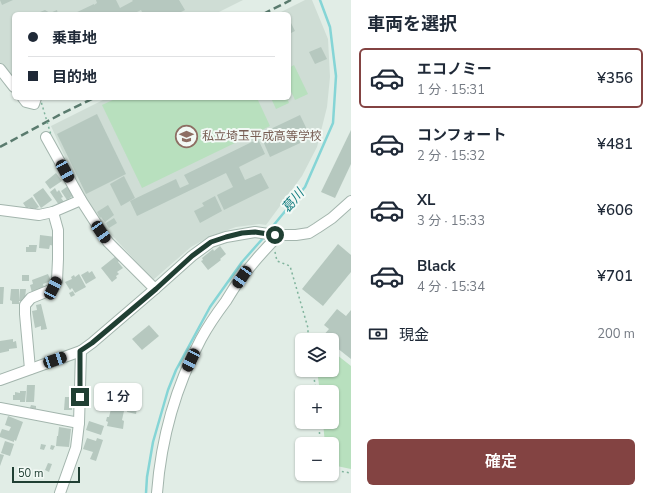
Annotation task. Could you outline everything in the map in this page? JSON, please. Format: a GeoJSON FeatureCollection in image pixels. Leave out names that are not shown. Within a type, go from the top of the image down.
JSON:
{"type":"FeatureCollection","features":[{"type":"Feature","properties":{"kind":"street"},"geometry":{"type":"LineString","coordinates":[[0,69],[12,84]]}},
{"type":"Feature","properties":{"kind":"street"},"geometry":{"type":"LineString","coordinates":[[24,100],[26,102],[34,104],[35,100]]}},
{"type":"Feature","properties":{"kind":"street"},"geometry":{"type":"LineString","coordinates":[[49,136],[81,200],[108,242],[156,289]]}},
{"type":"Feature","properties":{"kind":"street"},"geometry":{"type":"LineString","coordinates":[[0,210],[39,215],[53,212],[81,200]]}},
{"type":"Feature","properties":{"kind":"street"},"geometry":{"type":"LineString","coordinates":[[0,380],[80,351],[92,343],[156,289],[192,256],[211,242],[242,233],[264,233],[276,237],[309,233],[332,218],[351,201]]}},
{"type":"Feature","properties":{"kind":"street"},"geometry":{"type":"LineString","coordinates":[[30,369],[25,305],[31,298],[53,288],[56,281],[58,230],[53,212]]}},
{"type":"Feature","properties":{"kind":"street"},"geometry":{"type":"LineString","coordinates":[[157,493],[164,442],[186,370],[201,339],[242,277],[276,237]]}},
{"type":"Feature","properties":{"kind":"street"},"geometry":{"type":"LineString","coordinates":[[60,493],[76,448],[79,422],[80,351]]}},
{"type":"Feature","properties":{"kind":"street"},"geometry":{"type":"LineString","coordinates":[[0,408],[79,422]]}},
{"type":"Feature","properties":{"kind":"path"},"geometry":{"type":"LineString","coordinates":[[40,100],[49,136]]}},
{"type":"Feature","properties":{"kind":"path"},"geometry":{"type":"LineString","coordinates":[[276,237],[277,261],[290,266],[308,328],[308,333]]}},
{"type":"Feature","properties":{"kind":"path"},"geometry":{"type":"LineString","coordinates":[[339,471],[351,473]]}},
{"type":"Feature","properties":{"kind":"shaded area"},"geometry":{"type":"Polygon","coordinates":[[[0,0],[243,0],[219,12],[12,12],[12,79],[0,65],[0,0]]]}},
{"type":"Feature","properties":{"kind":"shaded area","name":"私立埼玉平成高等学校"},"geometry":{"type":"Polygon","coordinates":[[[305,0],[312,0],[328,39],[330,77],[327,107],[317,147],[302,176],[266,225],[259,224],[236,227],[209,237],[191,247],[153,280],[109,232],[92,210],[77,184],[51,126],[103,100],[291,100],[291,12],[281,12],[305,0]]]}},
{"type":"Feature","properties":{"kind":"green space"},"geometry":{"type":"Polygon","coordinates":[[[294,65],[308,94],[295,100],[291,91],[291,67],[294,65]]]}},
{"type":"Feature","properties":{"kind":"green space"},"geometry":{"type":"Polygon","coordinates":[[[113,100],[258,100],[270,126],[142,188],[102,105],[113,100]]]}},
{"type":"Feature","properties":{"kind":"green space"},"geometry":{"type":"Polygon","coordinates":[[[272,100],[288,100],[289,103],[276,109],[272,100]]]}},
{"type":"Feature","properties":{"kind":"green space"},"geometry":{"type":"Polygon","coordinates":[[[339,357],[351,366],[351,469],[339,466],[339,437],[324,437],[324,429],[339,429],[339,385],[319,385],[318,377],[339,377],[339,357]]]}},
{"type":"Feature","properties":{"kind":"building"},"geometry":{"type":"Polygon","coordinates":[[[0,0],[13,0],[2,5],[0,0]]]}},
{"type":"Feature","properties":{"kind":"building"},"geometry":{"type":"Polygon","coordinates":[[[96,0],[116,0],[120,8],[133,1],[132,0],[179,0],[185,10],[181,12],[142,12],[141,10],[137,12],[77,12],[97,3],[96,0]]]}},
{"type":"Feature","properties":{"kind":"building"},"geometry":{"type":"Polygon","coordinates":[[[291,23],[295,31],[291,33],[291,23]]]}},
{"type":"Feature","properties":{"kind":"building"},"geometry":{"type":"Polygon","coordinates":[[[321,47],[327,59],[315,64],[309,52],[321,47]]]}},
{"type":"Feature","properties":{"kind":"building"},"geometry":{"type":"Polygon","coordinates":[[[97,114],[126,174],[86,194],[57,134],[97,114]]]}},
{"type":"Feature","properties":{"kind":"building"},"geometry":{"type":"Polygon","coordinates":[[[300,115],[311,138],[270,157],[260,134],[300,115]]]}},
{"type":"Feature","properties":{"kind":"building"},"geometry":{"type":"Polygon","coordinates":[[[351,130],[351,164],[335,198],[321,192],[351,130]]]}},
{"type":"Feature","properties":{"kind":"building"},"geometry":{"type":"Polygon","coordinates":[[[258,139],[265,154],[239,167],[245,180],[261,173],[269,188],[224,210],[217,195],[233,187],[226,173],[137,216],[130,201],[176,179],[180,188],[189,184],[184,175],[258,139]]]}},
{"type":"Feature","properties":{"kind":"building"},"geometry":{"type":"Polygon","coordinates":[[[56,173],[62,181],[50,189],[45,182],[56,173]]]}},
{"type":"Feature","properties":{"kind":"building"},"geometry":{"type":"Polygon","coordinates":[[[124,176],[135,198],[121,206],[110,184],[124,176]]]}},
{"type":"Feature","properties":{"kind":"building"},"geometry":{"type":"Polygon","coordinates":[[[68,186],[74,195],[67,200],[61,191],[68,186]]]}},
{"type":"Feature","properties":{"kind":"building"},"geometry":{"type":"Polygon","coordinates":[[[43,188],[52,200],[41,208],[33,195],[43,188]]]}},
{"type":"Feature","properties":{"kind":"building"},"geometry":{"type":"Polygon","coordinates":[[[55,188],[57,192],[59,190],[63,197],[61,198],[64,202],[59,205],[50,192],[55,188]]]}},
{"type":"Feature","properties":{"kind":"building"},"geometry":{"type":"Polygon","coordinates":[[[215,196],[222,211],[200,223],[194,211],[204,206],[202,203],[215,196]]]}},
{"type":"Feature","properties":{"kind":"building"},"geometry":{"type":"Polygon","coordinates":[[[32,197],[39,207],[31,210],[29,207],[27,209],[23,203],[32,197]]]}},
{"type":"Feature","properties":{"kind":"building"},"geometry":{"type":"Polygon","coordinates":[[[108,205],[114,215],[105,222],[101,217],[100,218],[97,212],[108,205]]]}},
{"type":"Feature","properties":{"kind":"building"},"geometry":{"type":"Polygon","coordinates":[[[114,218],[117,223],[109,228],[106,223],[114,218]]]}},
{"type":"Feature","properties":{"kind":"building"},"geometry":{"type":"Polygon","coordinates":[[[40,235],[56,237],[55,246],[50,245],[49,249],[39,248],[40,235]]]}},
{"type":"Feature","properties":{"kind":"building"},"geometry":{"type":"Polygon","coordinates":[[[338,244],[351,255],[351,272],[323,306],[302,289],[338,244]]]}},
{"type":"Feature","properties":{"kind":"building"},"geometry":{"type":"Polygon","coordinates":[[[29,245],[37,245],[36,252],[26,252],[26,247],[29,247],[29,245]]]}},
{"type":"Feature","properties":{"kind":"building"},"geometry":{"type":"Polygon","coordinates":[[[220,246],[226,254],[208,270],[201,261],[203,260],[202,258],[213,249],[214,251],[220,246]]]}},
{"type":"Feature","properties":{"kind":"building"},"geometry":{"type":"Polygon","coordinates":[[[116,256],[120,260],[118,262],[123,268],[117,272],[119,274],[116,276],[117,278],[112,282],[101,268],[116,256]]]}},
{"type":"Feature","properties":{"kind":"building"},"geometry":{"type":"Polygon","coordinates":[[[88,271],[89,273],[92,271],[96,278],[86,284],[81,275],[88,271]]]}},
{"type":"Feature","properties":{"kind":"building"},"geometry":{"type":"Polygon","coordinates":[[[48,274],[51,281],[43,284],[44,288],[32,293],[30,285],[33,284],[32,280],[48,274]]]}},
{"type":"Feature","properties":{"kind":"building"},"geometry":{"type":"Polygon","coordinates":[[[79,274],[86,287],[75,293],[72,288],[70,290],[65,282],[72,279],[71,277],[74,275],[75,277],[79,274]]]}},
{"type":"Feature","properties":{"kind":"building"},"geometry":{"type":"Polygon","coordinates":[[[22,275],[29,275],[29,281],[22,281],[22,275]]]}},
{"type":"Feature","properties":{"kind":"building"},"geometry":{"type":"Polygon","coordinates":[[[0,287],[4,287],[3,304],[0,304],[0,287]]]}},
{"type":"Feature","properties":{"kind":"building"},"geometry":{"type":"Polygon","coordinates":[[[11,289],[19,289],[19,304],[12,304],[12,301],[10,300],[11,289]]]}},
{"type":"Feature","properties":{"kind":"building"},"geometry":{"type":"Polygon","coordinates":[[[20,289],[26,289],[25,298],[23,298],[22,301],[19,301],[20,289]]]}},
{"type":"Feature","properties":{"kind":"building"},"geometry":{"type":"Polygon","coordinates":[[[73,291],[75,295],[71,297],[69,293],[73,291]]]}},
{"type":"Feature","properties":{"kind":"building"},"geometry":{"type":"Polygon","coordinates":[[[41,304],[47,329],[41,330],[41,326],[35,328],[32,311],[37,310],[36,305],[41,304]]]}},
{"type":"Feature","properties":{"kind":"building"},"geometry":{"type":"Polygon","coordinates":[[[337,309],[346,316],[351,310],[351,359],[339,350],[339,333],[326,333],[329,329],[324,325],[337,309]]]}},
{"type":"Feature","properties":{"kind":"building"},"geometry":{"type":"Polygon","coordinates":[[[149,325],[159,336],[142,350],[132,339],[149,325]]]}},
{"type":"Feature","properties":{"kind":"building"},"geometry":{"type":"Polygon","coordinates":[[[13,339],[13,342],[16,341],[17,348],[9,349],[9,351],[0,353],[0,341],[13,339]]]}},
{"type":"Feature","properties":{"kind":"building"},"geometry":{"type":"Polygon","coordinates":[[[27,385],[35,385],[34,402],[26,402],[27,385]]]}},
{"type":"Feature","properties":{"kind":"building"},"geometry":{"type":"Polygon","coordinates":[[[20,391],[26,391],[25,402],[13,400],[13,395],[15,395],[15,392],[20,393],[20,391]]]}},
{"type":"Feature","properties":{"kind":"building"},"geometry":{"type":"Polygon","coordinates":[[[65,397],[72,397],[72,410],[64,410],[65,397]]]}},
{"type":"Feature","properties":{"kind":"building"},"geometry":{"type":"Polygon","coordinates":[[[111,401],[127,404],[122,420],[124,421],[123,429],[107,426],[108,422],[106,421],[107,417],[109,417],[111,409],[109,408],[111,401]]]}},
{"type":"Feature","properties":{"kind":"building"},"geometry":{"type":"Polygon","coordinates":[[[31,405],[36,406],[36,409],[30,408],[31,405]]]}},
{"type":"Feature","properties":{"kind":"building"},"geometry":{"type":"Polygon","coordinates":[[[128,406],[137,408],[136,414],[127,412],[128,406]]]}},
{"type":"Feature","properties":{"kind":"building"},"geometry":{"type":"Polygon","coordinates":[[[8,416],[23,422],[16,441],[14,440],[14,442],[0,437],[2,429],[9,431],[11,427],[5,425],[8,416]]]}},
{"type":"Feature","properties":{"kind":"building"},"geometry":{"type":"Polygon","coordinates":[[[89,421],[104,426],[101,435],[86,430],[89,421]]]}},
{"type":"Feature","properties":{"kind":"building"},"geometry":{"type":"Polygon","coordinates":[[[59,427],[71,429],[69,447],[56,446],[59,427]]]}},
{"type":"Feature","properties":{"kind":"building"},"geometry":{"type":"Polygon","coordinates":[[[87,438],[96,441],[97,438],[103,440],[96,461],[90,459],[93,452],[83,449],[87,438]]]}},
{"type":"Feature","properties":{"kind":"building"},"geometry":{"type":"Polygon","coordinates":[[[5,441],[14,444],[10,456],[1,453],[5,441]]]}},
{"type":"Feature","properties":{"kind":"building"},"geometry":{"type":"Polygon","coordinates":[[[41,444],[46,445],[44,450],[40,449],[41,444]]]}},
{"type":"Feature","properties":{"kind":"building"},"geometry":{"type":"Polygon","coordinates":[[[51,445],[55,446],[53,450],[50,449],[51,445]]]}},
{"type":"Feature","properties":{"kind":"building"},"geometry":{"type":"Polygon","coordinates":[[[0,454],[4,455],[0,466],[0,454]]]}},
{"type":"Feature","properties":{"kind":"building"},"geometry":{"type":"Polygon","coordinates":[[[48,463],[52,464],[49,472],[45,470],[48,463]]]}},
{"type":"Feature","properties":{"kind":"waterway","name":"葛川"},"geometry":{"type":"LineString","coordinates":[[268,232],[305,187],[333,123],[336,76],[330,27],[320,0]]}},
{"type":"Feature","properties":{"kind":"waterway","name":"葛川"},"geometry":{"type":"LineString","coordinates":[[146,493],[153,442],[168,390],[176,370],[210,307],[242,262],[265,236]]}},
{"type":"Feature","properties":{"kind":"railway"},"geometry":{"type":"LineString","coordinates":[[267,12],[291,0]]}},
{"type":"Feature","properties":{"kind":"railway"},"geometry":{"type":"LineString","coordinates":[[0,147],[90,100]]}},
{"type":"Feature","properties":{"kind":"place","name":"私立埼玉平成高等学校"},"geometry":{"type":"Point","coordinates":[187,136]}},
{"type":"Feature","properties":{"kind":"route"},"geometry":{"type":"LineString","coordinates":[[80,397],[80,351],[92,343],[156,289],[192,256],[211,242],[226,237],[242,233],[255,232],[275,235]]}}]}
